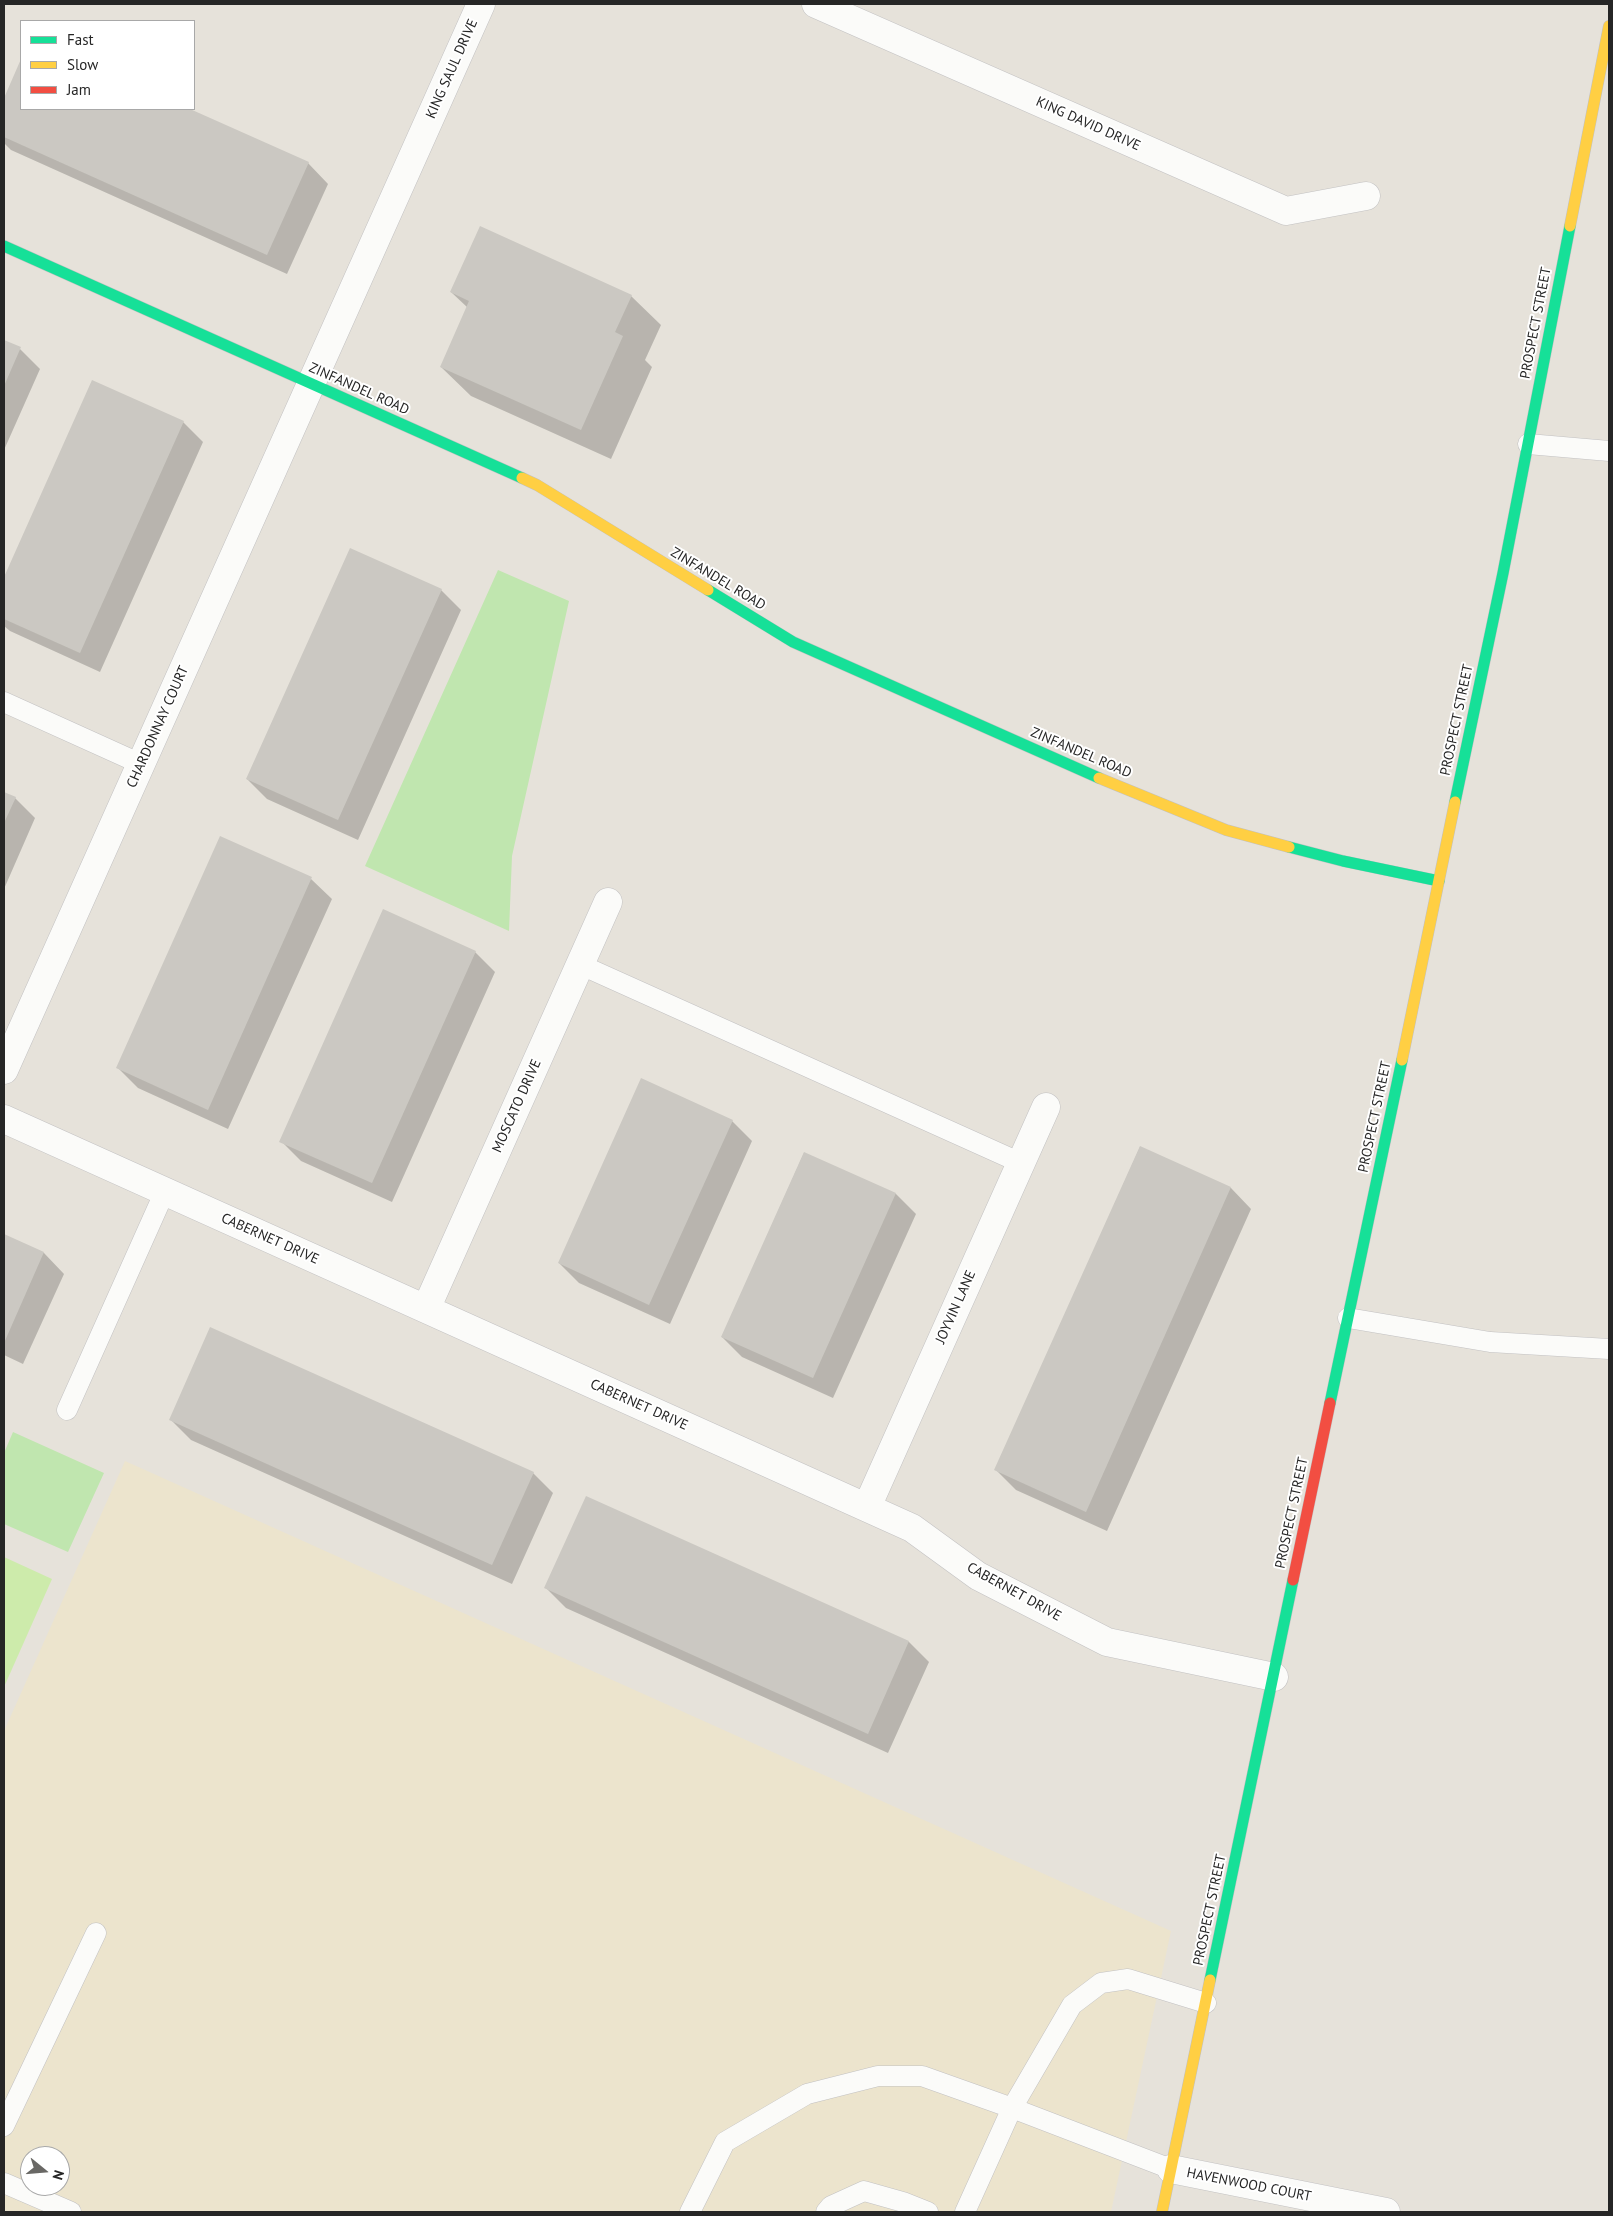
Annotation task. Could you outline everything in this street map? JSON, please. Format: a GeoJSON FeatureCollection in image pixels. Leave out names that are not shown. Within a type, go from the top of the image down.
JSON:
{"type":"FeatureCollection","features":[{"type":"Feature","properties":{"kind":"street","name":"KING SAUL DRIVE"},"geometry":{"type":"LineString","coordinates":[[311,384],[481,4]]}},
{"type":"Feature","properties":{"kind":"street","name":"KING DAVID DRIVE"},"geometry":{"type":"LineString","coordinates":[[816,4],[1286,211],[1366,196]]}},
{"type":"Feature","properties":{"kind":"street","name":"PROSPECT STREET"},"geometry":{"type":"LineString","coordinates":[[1162,2212],[1439,881],[1528,444],[1609,26]]}},
{"type":"Feature","properties":{"kind":"street","name":"ZINFANDEL ROAD"},"geometry":{"type":"LineString","coordinates":[[4,246],[536,485],[793,642],[1064,763],[1226,830],[1343,861],[1439,881]]}},
{"type":"Feature","properties":{"kind":"street","name":"CHARDONNAY COURT"},"geometry":{"type":"LineString","coordinates":[[4,1070],[311,384]]}},
{"type":"Feature","properties":{"kind":"street","name":"MOSCATO DRIVE"},"geometry":{"type":"LineString","coordinates":[[426,1309],[608,902]]}},
{"type":"Feature","properties":{"kind":"street","name":"JOYVIN LANE"},"geometry":{"type":"LineString","coordinates":[[866,1507],[1046,1107]]}},
{"type":"Feature","properties":{"kind":"street","name":"CABERNET DRIVE"},"geometry":{"type":"LineString","coordinates":[[4,1119],[912,1528],[978,1576],[1106,1642],[1274,1677]]}},
{"type":"Feature","properties":{"kind":"street","name":"HAVENWOOD COURT"},"geometry":{"type":"LineString","coordinates":[[1171,2169],[1386,2212]]}},
{"type":"Feature","properties":{"kind":"lane"},"geometry":{"type":"LineString","coordinates":[[1528,444],[1609,452]]}},
{"type":"Feature","properties":{"kind":"lane"},"geometry":{"type":"LineString","coordinates":[[4,702],[142,764]]}},
{"type":"Feature","properties":{"kind":"lane"},"geometry":{"type":"LineString","coordinates":[[581,965],[1021,1163]]}},
{"type":"Feature","properties":{"kind":"lane"},"geometry":{"type":"LineString","coordinates":[[67,1410],[165,1191]]}},
{"type":"Feature","properties":{"kind":"lane"},"geometry":{"type":"LineString","coordinates":[[1348,1318],[1490,1342],[1609,1349]]}},
{"type":"Feature","properties":{"kind":"lane"},"geometry":{"type":"LineString","coordinates":[[4,2126],[96,1934]]}},
{"type":"Feature","properties":{"kind":"lane"},"geometry":{"type":"LineString","coordinates":[[965,2212],[1012,2108],[1072,2005],[1101,1983],[1128,1979],[1206,2003]]}},
{"type":"Feature","properties":{"kind":"lane"},"geometry":{"type":"LineString","coordinates":[[690,2212],[725,2142],[807,2094],[878,2076],[922,2076],[1012,2108],[1171,2169]]}},
{"type":"Feature","properties":{"kind":"lane"},"geometry":{"type":"LineString","coordinates":[[4,2182],[70,2212]]}},
{"type":"Feature","properties":{"kind":"lane"},"geometry":{"type":"LineString","coordinates":[[826,2212],[831,2206],[864,2191],[903,2202],[928,2212]]}},
{"type":"Feature","properties":{"kind":"shaded area"},"geometry":{"type":"Polygon","coordinates":[[[125,1461],[1171,1931],[1111,2212],[4,2212],[4,1731],[125,1461]]]}},
{"type":"Feature","properties":{"kind":"green space"},"geometry":{"type":"Polygon","coordinates":[[[498,570],[569,601],[512,856],[509,931],[365,866],[498,570]]]}},
{"type":"Feature","properties":{"kind":"green space"},"geometry":{"type":"Polygon","coordinates":[[[13,1432],[104,1473],[68,1552],[4,1524],[4,1453],[13,1432]]]}},
{"type":"Feature","properties":{"kind":"green space"},"geometry":{"type":"Polygon","coordinates":[[[4,1557],[52,1579],[4,1687],[4,1557]]]}},
{"type":"Feature","properties":{"kind":"building"},"geometry":{"type":"Polygon","coordinates":[[[20,61],[20,110],[192,110],[309,162],[267,255],[4,137],[4,98],[20,61]]]}},
{"type":"Feature","properties":{"kind":"building"},"geometry":{"type":"Polygon","coordinates":[[[480,226],[632,295],[615,332],[623,336],[581,430],[440,367],[469,301],[450,292],[480,226]]]}},
{"type":"Feature","properties":{"kind":"building"},"geometry":{"type":"Polygon","coordinates":[[[4,340],[21,347],[4,386],[4,340]]]}},
{"type":"Feature","properties":{"kind":"building"},"geometry":{"type":"Polygon","coordinates":[[[92,380],[184,421],[80,653],[4,619],[4,577],[92,380]]]}},
{"type":"Feature","properties":{"kind":"building"},"geometry":{"type":"Polygon","coordinates":[[[350,548],[442,589],[338,820],[246,779],[350,548]]]}},
{"type":"Feature","properties":{"kind":"building"},"geometry":{"type":"Polygon","coordinates":[[[4,792],[16,797],[4,823],[4,792]]]}},
{"type":"Feature","properties":{"kind":"building"},"geometry":{"type":"Polygon","coordinates":[[[220,836],[312,877],[208,1110],[116,1068],[220,836]]]}},
{"type":"Feature","properties":{"kind":"building"},"geometry":{"type":"Polygon","coordinates":[[[383,909],[476,951],[372,1183],[279,1142],[383,909]]]}},
{"type":"Feature","properties":{"kind":"building"},"geometry":{"type":"Polygon","coordinates":[[[641,1078],[733,1120],[649,1305],[558,1263],[641,1078]]]}},
{"type":"Feature","properties":{"kind":"building"},"geometry":{"type":"Polygon","coordinates":[[[1140,1146],[1231,1187],[1086,1512],[994,1470],[1140,1146]]]}},
{"type":"Feature","properties":{"kind":"building"},"geometry":{"type":"Polygon","coordinates":[[[804,1152],[896,1193],[813,1378],[721,1337],[804,1152]]]}},
{"type":"Feature","properties":{"kind":"building"},"geometry":{"type":"Polygon","coordinates":[[[4,1234],[44,1252],[4,1343],[4,1234]]]}},
{"type":"Feature","properties":{"kind":"building"},"geometry":{"type":"Polygon","coordinates":[[[210,1327],[534,1472],[492,1565],[169,1420],[210,1327]]]}},
{"type":"Feature","properties":{"kind":"building"},"geometry":{"type":"Polygon","coordinates":[[[586,1496],[909,1641],[868,1734],[544,1588],[586,1496]]]}},
{"type":"Feature","properties":{"kind":"traffic: fast"},"geometry":{"type":"LineString","coordinates":[[1455,802],[1503,573],[1570,226]]}},
{"type":"Feature","properties":{"kind":"traffic: fast"},"geometry":{"type":"LineString","coordinates":[[4,246],[522,478]]}},
{"type":"Feature","properties":{"kind":"traffic: fast"},"geometry":{"type":"LineString","coordinates":[[708,590],[793,642],[1099,778]]}},
{"type":"Feature","properties":{"kind":"traffic: fast"},"geometry":{"type":"LineString","coordinates":[[1289,847],[1343,861],[1439,881]]}},
{"type":"Feature","properties":{"kind":"traffic: fast"},"geometry":{"type":"LineString","coordinates":[[1330,1403],[1402,1060]]}},
{"type":"Feature","properties":{"kind":"traffic: fast"},"geometry":{"type":"LineString","coordinates":[[1210,1980],[1293,1580]]}},
{"type":"Feature","properties":{"kind":"traffic: slow"},"geometry":{"type":"LineString","coordinates":[[1570,226],[1609,26]]}},
{"type":"Feature","properties":{"kind":"traffic: slow"},"geometry":{"type":"LineString","coordinates":[[522,478],[537,485],[708,590]]}},
{"type":"Feature","properties":{"kind":"traffic: slow"},"geometry":{"type":"LineString","coordinates":[[1099,778],[1226,830],[1289,847]]}},
{"type":"Feature","properties":{"kind":"traffic: slow"},"geometry":{"type":"LineString","coordinates":[[1402,1060],[1455,802]]}},
{"type":"Feature","properties":{"kind":"traffic: slow"},"geometry":{"type":"LineString","coordinates":[[1162,2212],[1210,1980]]}},
{"type":"Feature","properties":{"kind":"traffic: jam"},"geometry":{"type":"LineString","coordinates":[[1293,1580],[1330,1403]]}}]}
